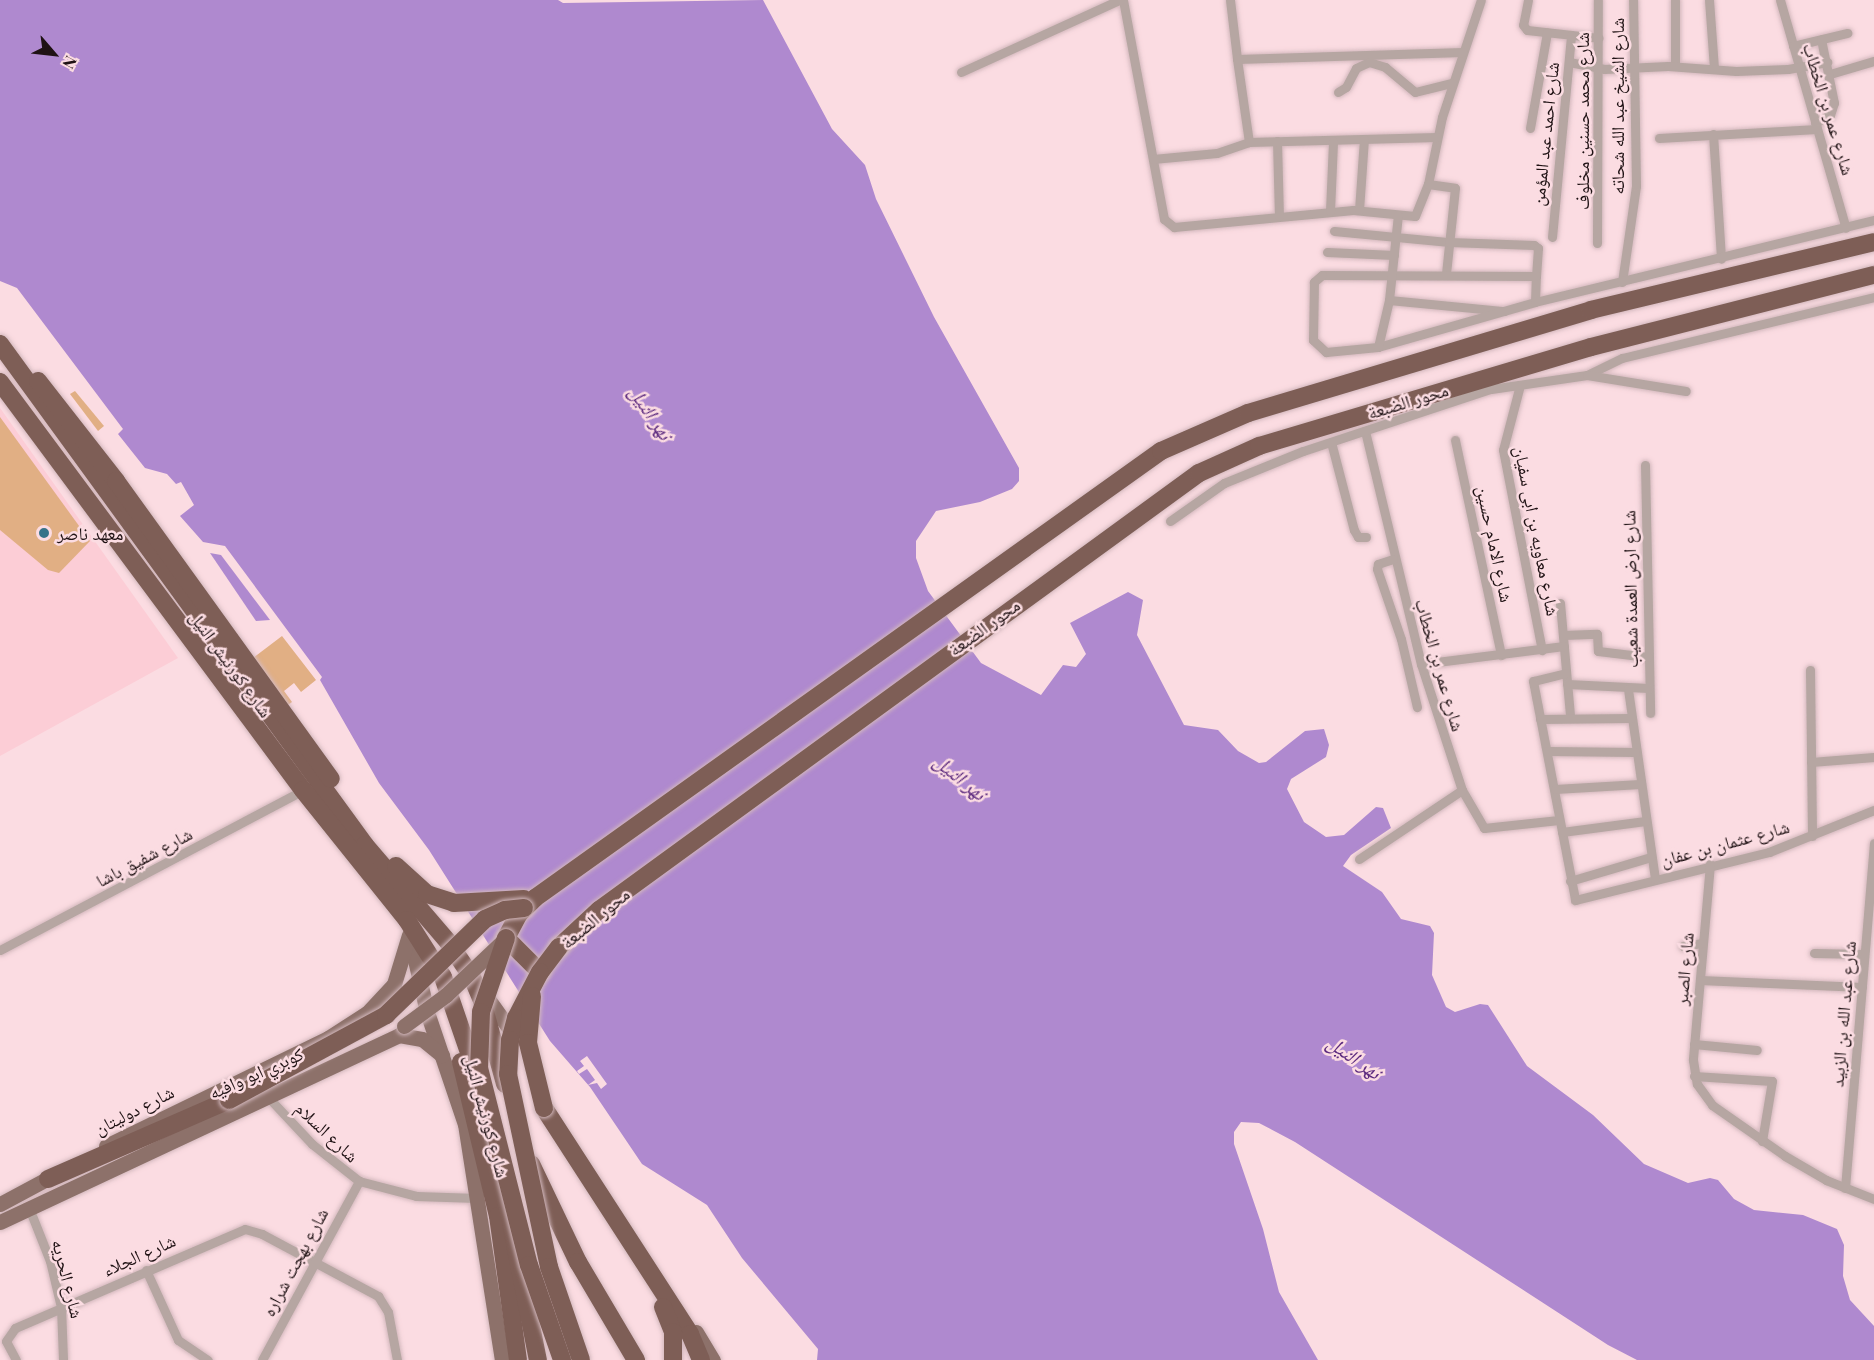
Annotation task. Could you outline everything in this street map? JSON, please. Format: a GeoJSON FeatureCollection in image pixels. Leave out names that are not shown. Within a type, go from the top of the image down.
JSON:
{"type":"FeatureCollection","features":[{"type":"Feature","properties":{"kind":"highway","name":"محور الضبعة"},"geometry":{"type":"LineString","coordinates":[[529,903],[1138,466],[1186,438],[1248,413],[1591,310],[1874,242]]}},
{"type":"Feature","properties":{"kind":"highway","name":"محور الضبعة"},"geometry":{"type":"LineString","coordinates":[[581,1360],[549,1267],[530,1161],[510,1086],[508,1051],[516,1018],[540,972],[571,934],[599,910],[1199,473],[1259,446],[1591,347],[1874,275]]}},
{"type":"Feature","properties":{"kind":"highway"},"geometry":{"type":"LineString","coordinates":[[0,343],[64,412],[403,874],[427,894],[454,903],[529,903]]}},
{"type":"Feature","properties":{"kind":"highway","name":"شارع كورنيش النيل"},"geometry":{"type":"LineString","coordinates":[[0,343],[64,437],[365,845],[448,942],[472,977],[496,1048],[517,1138],[556,1360]]}},
{"type":"Feature","properties":{"kind":"highway","name":"شارع كورنيش النيل"},"geometry":{"type":"LineString","coordinates":[[0,382],[46,448],[303,790],[408,928],[427,949],[455,1010],[500,1150],[538,1360]]}},
{"type":"Feature","properties":{"kind":"highway"},"geometry":{"type":"LineString","coordinates":[[19,410],[33,407],[37,398]]}},
{"type":"Feature","properties":{"kind":"highway"},"geometry":{"type":"LineString","coordinates":[[46,448],[55,436],[64,437]]}},
{"type":"Feature","properties":{"kind":"highway"},"geometry":{"type":"LineString","coordinates":[[529,903],[506,938],[481,1012],[480,1075],[529,1265],[561,1360]]}},
{"type":"Feature","properties":{"kind":"highway"},"geometry":{"type":"LineString","coordinates":[[48,1179],[229,1100],[386,1015],[485,919],[529,903]]}},
{"type":"Feature","properties":{"kind":"highway"},"geometry":{"type":"LineString","coordinates":[[506,938],[540,972],[528,1021],[536,1088],[556,1128],[690,1334],[701,1360]]}},
{"type":"Feature","properties":{"kind":"highway"},"geometry":{"type":"LineString","coordinates":[[427,949],[428,969],[449,1021],[483,1144],[498,1215],[517,1352]]}},
{"type":"Feature","properties":{"kind":"highway"},"geometry":{"type":"LineString","coordinates":[[530,1161],[583,1270],[636,1360]]}},
{"type":"Feature","properties":{"kind":"highway"},"geometry":{"type":"LineString","coordinates":[[647,1268],[673,1332],[673,1360]]}},
{"type":"Feature","properties":{"kind":"main road","name":"شارع كورنيش النيل"},"geometry":{"type":"LineString","coordinates":[[408,928],[442,1055],[465,1124],[502,1360]]}},
{"type":"Feature","properties":{"kind":"main road","name":"شارع دوليتان"},"geometry":{"type":"LineString","coordinates":[[0,1203],[48,1179],[127,1134],[328,1038],[367,1013],[394,984],[408,928]]}},
{"type":"Feature","properties":{"kind":"main road","name":"كوبري ابو وافيه"},"geometry":{"type":"LineString","coordinates":[[0,1212],[404,1026],[446,995],[506,938]]}},
{"type":"Feature","properties":{"kind":"main road","name":"شارع كورنيش النيل"},"geometry":{"type":"LineString","coordinates":[[472,977],[511,1029],[539,1083],[713,1360]]}},
{"type":"Feature","properties":{"kind":"main road"},"geometry":{"type":"LineString","coordinates":[[0,1222],[399,1035],[422,1039],[442,1055]]}},
{"type":"Feature","properties":{"kind":"street"},"geometry":{"type":"LineString","coordinates":[[961,72],[1121,0],[1164,219],[1170,227],[1330,211],[1359,210],[1412,217],[1418,213],[1428,184],[1437,137],[1452,83],[1481,0]]}},
{"type":"Feature","properties":{"kind":"street"},"geometry":{"type":"LineString","coordinates":[[1230,0],[1250,142]]}},
{"type":"Feature","properties":{"kind":"street"},"geometry":{"type":"LineString","coordinates":[[1528,0],[1525,29],[1599,38]]}},
{"type":"Feature","properties":{"kind":"street","name":"شارع محمد حسنين مخلوف"},"geometry":{"type":"LineString","coordinates":[[1597,243],[1598,0]]}},
{"type":"Feature","properties":{"kind":"street","name":"شارع الشيخ عبد الله شحاته"},"geometry":{"type":"LineString","coordinates":[[1622,282],[1636,186],[1633,0]]}},
{"type":"Feature","properties":{"kind":"street"},"geometry":{"type":"LineString","coordinates":[[1674,0],[1675,66]]}},
{"type":"Feature","properties":{"kind":"street"},"geometry":{"type":"LineString","coordinates":[[1709,0],[1714,68]]}},
{"type":"Feature","properties":{"kind":"street","name":"شارع عمر بن الخطاب"},"geometry":{"type":"LineString","coordinates":[[1780,0],[1846,228]]}},
{"type":"Feature","properties":{"kind":"street"},"geometry":{"type":"LineString","coordinates":[[1530,128],[1547,33]]}},
{"type":"Feature","properties":{"kind":"street"},"geometry":{"type":"LineString","coordinates":[[1792,46],[1847,33]]}},
{"type":"Feature","properties":{"kind":"street","name":"شارع احمد عبد المؤمن"},"geometry":{"type":"LineString","coordinates":[[1552,237],[1571,36]]}},
{"type":"Feature","properties":{"kind":"street"},"geometry":{"type":"LineString","coordinates":[[1659,138],[1816,126],[1825,120],[1833,109],[1830,74],[1821,39]]}},
{"type":"Feature","properties":{"kind":"street"},"geometry":{"type":"LineString","coordinates":[[1237,59],[1463,52]]}},
{"type":"Feature","properties":{"kind":"street"},"geometry":{"type":"LineString","coordinates":[[1830,74],[1874,61]]}},
{"type":"Feature","properties":{"kind":"street"},"geometry":{"type":"LineString","coordinates":[[1338,92],[1346,87],[1356,68],[1369,62],[1385,67],[1415,92],[1452,83]]}},
{"type":"Feature","properties":{"kind":"street"},"geometry":{"type":"LineString","coordinates":[[1569,62],[1599,68],[1675,66],[1736,71],[1798,67],[1827,62]]}},
{"type":"Feature","properties":{"kind":"street"},"geometry":{"type":"LineString","coordinates":[[1713,134],[1721,259]]}},
{"type":"Feature","properties":{"kind":"street"},"geometry":{"type":"LineString","coordinates":[[1153,159],[1217,153],[1250,142],[1437,137]]}},
{"type":"Feature","properties":{"kind":"street"},"geometry":{"type":"LineString","coordinates":[[1359,210],[1364,139]]}},
{"type":"Feature","properties":{"kind":"street"},"geometry":{"type":"LineString","coordinates":[[1276,141],[1279,216]]}},
{"type":"Feature","properties":{"kind":"street"},"geometry":{"type":"LineString","coordinates":[[1330,211],[1333,141]]}},
{"type":"Feature","properties":{"kind":"street"},"geometry":{"type":"LineString","coordinates":[[1428,184],[1454,186],[1446,273]]}},
{"type":"Feature","properties":{"kind":"street"},"geometry":{"type":"LineString","coordinates":[[1378,347],[1389,300],[1398,215]]}},
{"type":"Feature","properties":{"kind":"street"},"geometry":{"type":"LineString","coordinates":[[1536,276],[1446,273],[1322,275],[1314,282],[1313,340],[1316,347],[1336,352],[1378,347],[1535,302],[1721,259],[1874,220]]}},
{"type":"Feature","properties":{"kind":"street"},"geometry":{"type":"LineString","coordinates":[[1334,231],[1449,242],[1536,245],[1535,302]]}},
{"type":"Feature","properties":{"kind":"street"},"geometry":{"type":"LineString","coordinates":[[1327,252],[1395,255]]}},
{"type":"Feature","properties":{"kind":"street"},"geometry":{"type":"LineString","coordinates":[[1170,521],[1224,483],[1331,441],[1491,389],[1587,375],[1622,358],[1874,297]]}},
{"type":"Feature","properties":{"kind":"street"},"geometry":{"type":"LineString","coordinates":[[1389,300],[1506,311]]}},
{"type":"Feature","properties":{"kind":"street"},"geometry":{"type":"LineString","coordinates":[[1587,375],[1686,391]]}},
{"type":"Feature","properties":{"kind":"street","name":"شارع معاويه بن ابى سفيان"},"geometry":{"type":"LineString","coordinates":[[1520,385],[1503,450],[1542,650]]}},
{"type":"Feature","properties":{"kind":"street","name":"شارع عمر بن الخطاب"},"geometry":{"type":"LineString","coordinates":[[1365,430],[1394,559],[1421,664],[1462,790],[1484,828],[1559,820]]}},
{"type":"Feature","properties":{"kind":"street","name":"شارع الامام حسين"},"geometry":{"type":"LineString","coordinates":[[1455,440],[1501,655]]}},
{"type":"Feature","properties":{"kind":"street"},"geometry":{"type":"LineString","coordinates":[[1331,441],[1354,530],[1358,537],[1366,537]]}},
{"type":"Feature","properties":{"kind":"street","name":"شارع ارض العمدة شعيب"},"geometry":{"type":"LineString","coordinates":[[1645,465],[1650,713]]}},
{"type":"Feature","properties":{"kind":"street"},"geometry":{"type":"LineString","coordinates":[[1394,559],[1378,564],[1377,569],[1401,639],[1417,707]]}},
{"type":"Feature","properties":{"kind":"street"},"geometry":{"type":"LineString","coordinates":[[1560,603],[1570,716]]}},
{"type":"Feature","properties":{"kind":"street"},"geometry":{"type":"LineString","coordinates":[[1563,635],[1597,634],[1598,651],[1648,657]]}},
{"type":"Feature","properties":{"kind":"street"},"geometry":{"type":"LineString","coordinates":[[1421,664],[1564,646]]}},
{"type":"Feature","properties":{"kind":"street"},"geometry":{"type":"LineString","coordinates":[[1810,670],[1812,836]]}},
{"type":"Feature","properties":{"kind":"street"},"geometry":{"type":"LineString","coordinates":[[1566,673],[1533,681],[1555,789],[1570,881],[1651,857]]}},
{"type":"Feature","properties":{"kind":"street"},"geometry":{"type":"LineString","coordinates":[[1567,684],[1621,684],[1628,689],[1649,687]]}},
{"type":"Feature","properties":{"kind":"street"},"geometry":{"type":"LineString","coordinates":[[1628,689],[1635,752],[1655,878]]}},
{"type":"Feature","properties":{"kind":"street"},"geometry":{"type":"LineString","coordinates":[[1540,719],[1570,716],[1631,718]]}},
{"type":"Feature","properties":{"kind":"street"},"geometry":{"type":"LineString","coordinates":[[1547,751],[1635,752]]}},
{"type":"Feature","properties":{"kind":"street"},"geometry":{"type":"LineString","coordinates":[[1811,762],[1874,758]]}},
{"type":"Feature","properties":{"kind":"street"},"geometry":{"type":"LineString","coordinates":[[1555,789],[1640,784]]}},
{"type":"Feature","properties":{"kind":"street","name":"شارع شفيق باشا"},"geometry":{"type":"LineString","coordinates":[[0,950],[303,790]]}},
{"type":"Feature","properties":{"kind":"street"},"geometry":{"type":"LineString","coordinates":[[1359,860],[1462,790]]}},
{"type":"Feature","properties":{"kind":"street","name":"شارع عثمان بن عفان"},"geometry":{"type":"LineString","coordinates":[[1570,881],[1573,897],[1582,900],[1655,878],[1769,852],[1874,810]]}},
{"type":"Feature","properties":{"kind":"street"},"geometry":{"type":"LineString","coordinates":[[1562,832],[1646,821]]}},
{"type":"Feature","properties":{"kind":"street","name":"شارع عبد الله بن الزبيد"},"geometry":{"type":"LineString","coordinates":[[1845,1188],[1874,843]]}},
{"type":"Feature","properties":{"kind":"street","name":"شارع الصبر"},"geometry":{"type":"LineString","coordinates":[[1694,1076],[1694,1044],[1710,864]]}},
{"type":"Feature","properties":{"kind":"street"},"geometry":{"type":"LineString","coordinates":[[1683,946],[1703,943]]}},
{"type":"Feature","properties":{"kind":"street"},"geometry":{"type":"LineString","coordinates":[[1814,953],[1864,954]]}},
{"type":"Feature","properties":{"kind":"street"},"geometry":{"type":"LineString","coordinates":[[1700,980],[1862,987]]}},
{"type":"Feature","properties":{"kind":"street"},"geometry":{"type":"LineString","coordinates":[[1694,1044],[1757,1050]]}},
{"type":"Feature","properties":{"kind":"street"},"geometry":{"type":"LineString","coordinates":[[1694,1076],[1772,1081],[1762,1141]]}},
{"type":"Feature","properties":{"kind":"street"},"geometry":{"type":"LineString","coordinates":[[1694,1076],[1712,1105],[1762,1141],[1826,1180],[1874,1199]]}},
{"type":"Feature","properties":{"kind":"street","name":"شارع السلام"},"geometry":{"type":"LineString","coordinates":[[267,1095],[312,1144],[358,1180],[416,1196],[477,1198]]}},
{"type":"Feature","properties":{"kind":"street","name":"شارع بهجت شراره"},"geometry":{"type":"LineString","coordinates":[[262,1360],[358,1180]]}},
{"type":"Feature","properties":{"kind":"street","name":"شارع الحريه"},"geometry":{"type":"LineString","coordinates":[[29,1208],[50,1261],[61,1307],[63,1360]]}},
{"type":"Feature","properties":{"kind":"street","name":"شارع الجلاء"},"geometry":{"type":"LineString","coordinates":[[16,1360],[7,1348],[10,1331],[146,1270],[245,1229],[313,1261],[378,1296],[388,1312],[397,1360]]}},
{"type":"Feature","properties":{"kind":"street"},"geometry":{"type":"LineString","coordinates":[[146,1270],[178,1340],[208,1360]]}},
{"type":"Feature","properties":{"kind":"shaded area"},"geometry":{"type":"Polygon","coordinates":[[[75,391],[104,426],[98,431],[70,394],[75,391]]]}},
{"type":"Feature","properties":{"kind":"shaded area","name":"معهد ناصر"},"geometry":{"type":"Polygon","coordinates":[[[0,408],[178,658],[0,756],[0,408]]]}},
{"type":"Feature","properties":{"kind":"shaded area"},"geometry":{"type":"Polygon","coordinates":[[[0,417],[90,541],[59,573],[48,570],[0,530],[0,417]]]}},
{"type":"Feature","properties":{"kind":"shaded area"},"geometry":{"type":"Polygon","coordinates":[[[282,636],[316,680],[301,692],[294,683],[284,691],[292,702],[288,705],[253,658],[282,636]]]}},
{"type":"Feature","properties":{"kind":"water","name":"نهر النيل"},"geometry":{"type":"Polygon","coordinates":[[[0,0],[558,0],[563,3],[763,0],[832,129],[865,165],[876,199],[934,317],[1019,468],[1019,481],[1012,489],[980,502],[936,511],[916,541],[916,558],[928,591],[981,663],[1041,695],[1063,665],[1076,667],[1086,654],[1070,623],[1128,592],[1143,600],[1137,635],[1184,725],[1218,730],[1238,751],[1259,763],[1266,762],[1305,731],[1324,729],[1329,745],[1326,757],[1291,779],[1287,789],[1304,822],[1326,837],[1344,835],[1376,807],[1383,808],[1391,828],[1351,855],[1343,866],[1382,892],[1401,919],[1430,926],[1434,933],[1432,975],[1446,1007],[1455,1012],[1480,1004],[1488,1005],[1527,1066],[1593,1115],[1644,1164],[1688,1183],[1710,1178],[1718,1180],[1734,1199],[1754,1210],[1803,1215],[1837,1229],[1844,1245],[1843,1276],[1850,1300],[1874,1326],[1874,1360],[1637,1360],[1608,1345],[1295,1142],[1259,1123],[1241,1122],[1234,1132],[1234,1144],[1263,1229],[1279,1292],[1318,1360],[817,1360],[818,1349],[742,1258],[707,1205],[642,1164],[590,1087],[550,1041],[429,850],[379,783],[320,680],[322,677],[225,546],[203,542],[180,516],[194,505],[181,482],[176,484],[167,474],[145,468],[118,434],[123,429],[17,288],[0,281],[0,0]]]}},
{"type":"Feature","properties":{"kind":"water"},"geometry":{"type":"Polygon","coordinates":[[[210,553],[221,555],[270,620],[256,621],[210,553]]]}},
{"type":"Feature","properties":{"kind":"pier"},"geometry":{"type":"Polygon","coordinates":[[[587,1056],[607,1084],[601,1089],[597,1083],[588,1085],[595,1080],[587,1069],[579,1074],[577,1071],[584,1066],[580,1061],[587,1056]]]}},
{"type":"Feature","properties":{"kind":"place","name":"معهد ناصر"},"geometry":{"type":"Point","coordinates":[44,533]}}]}
